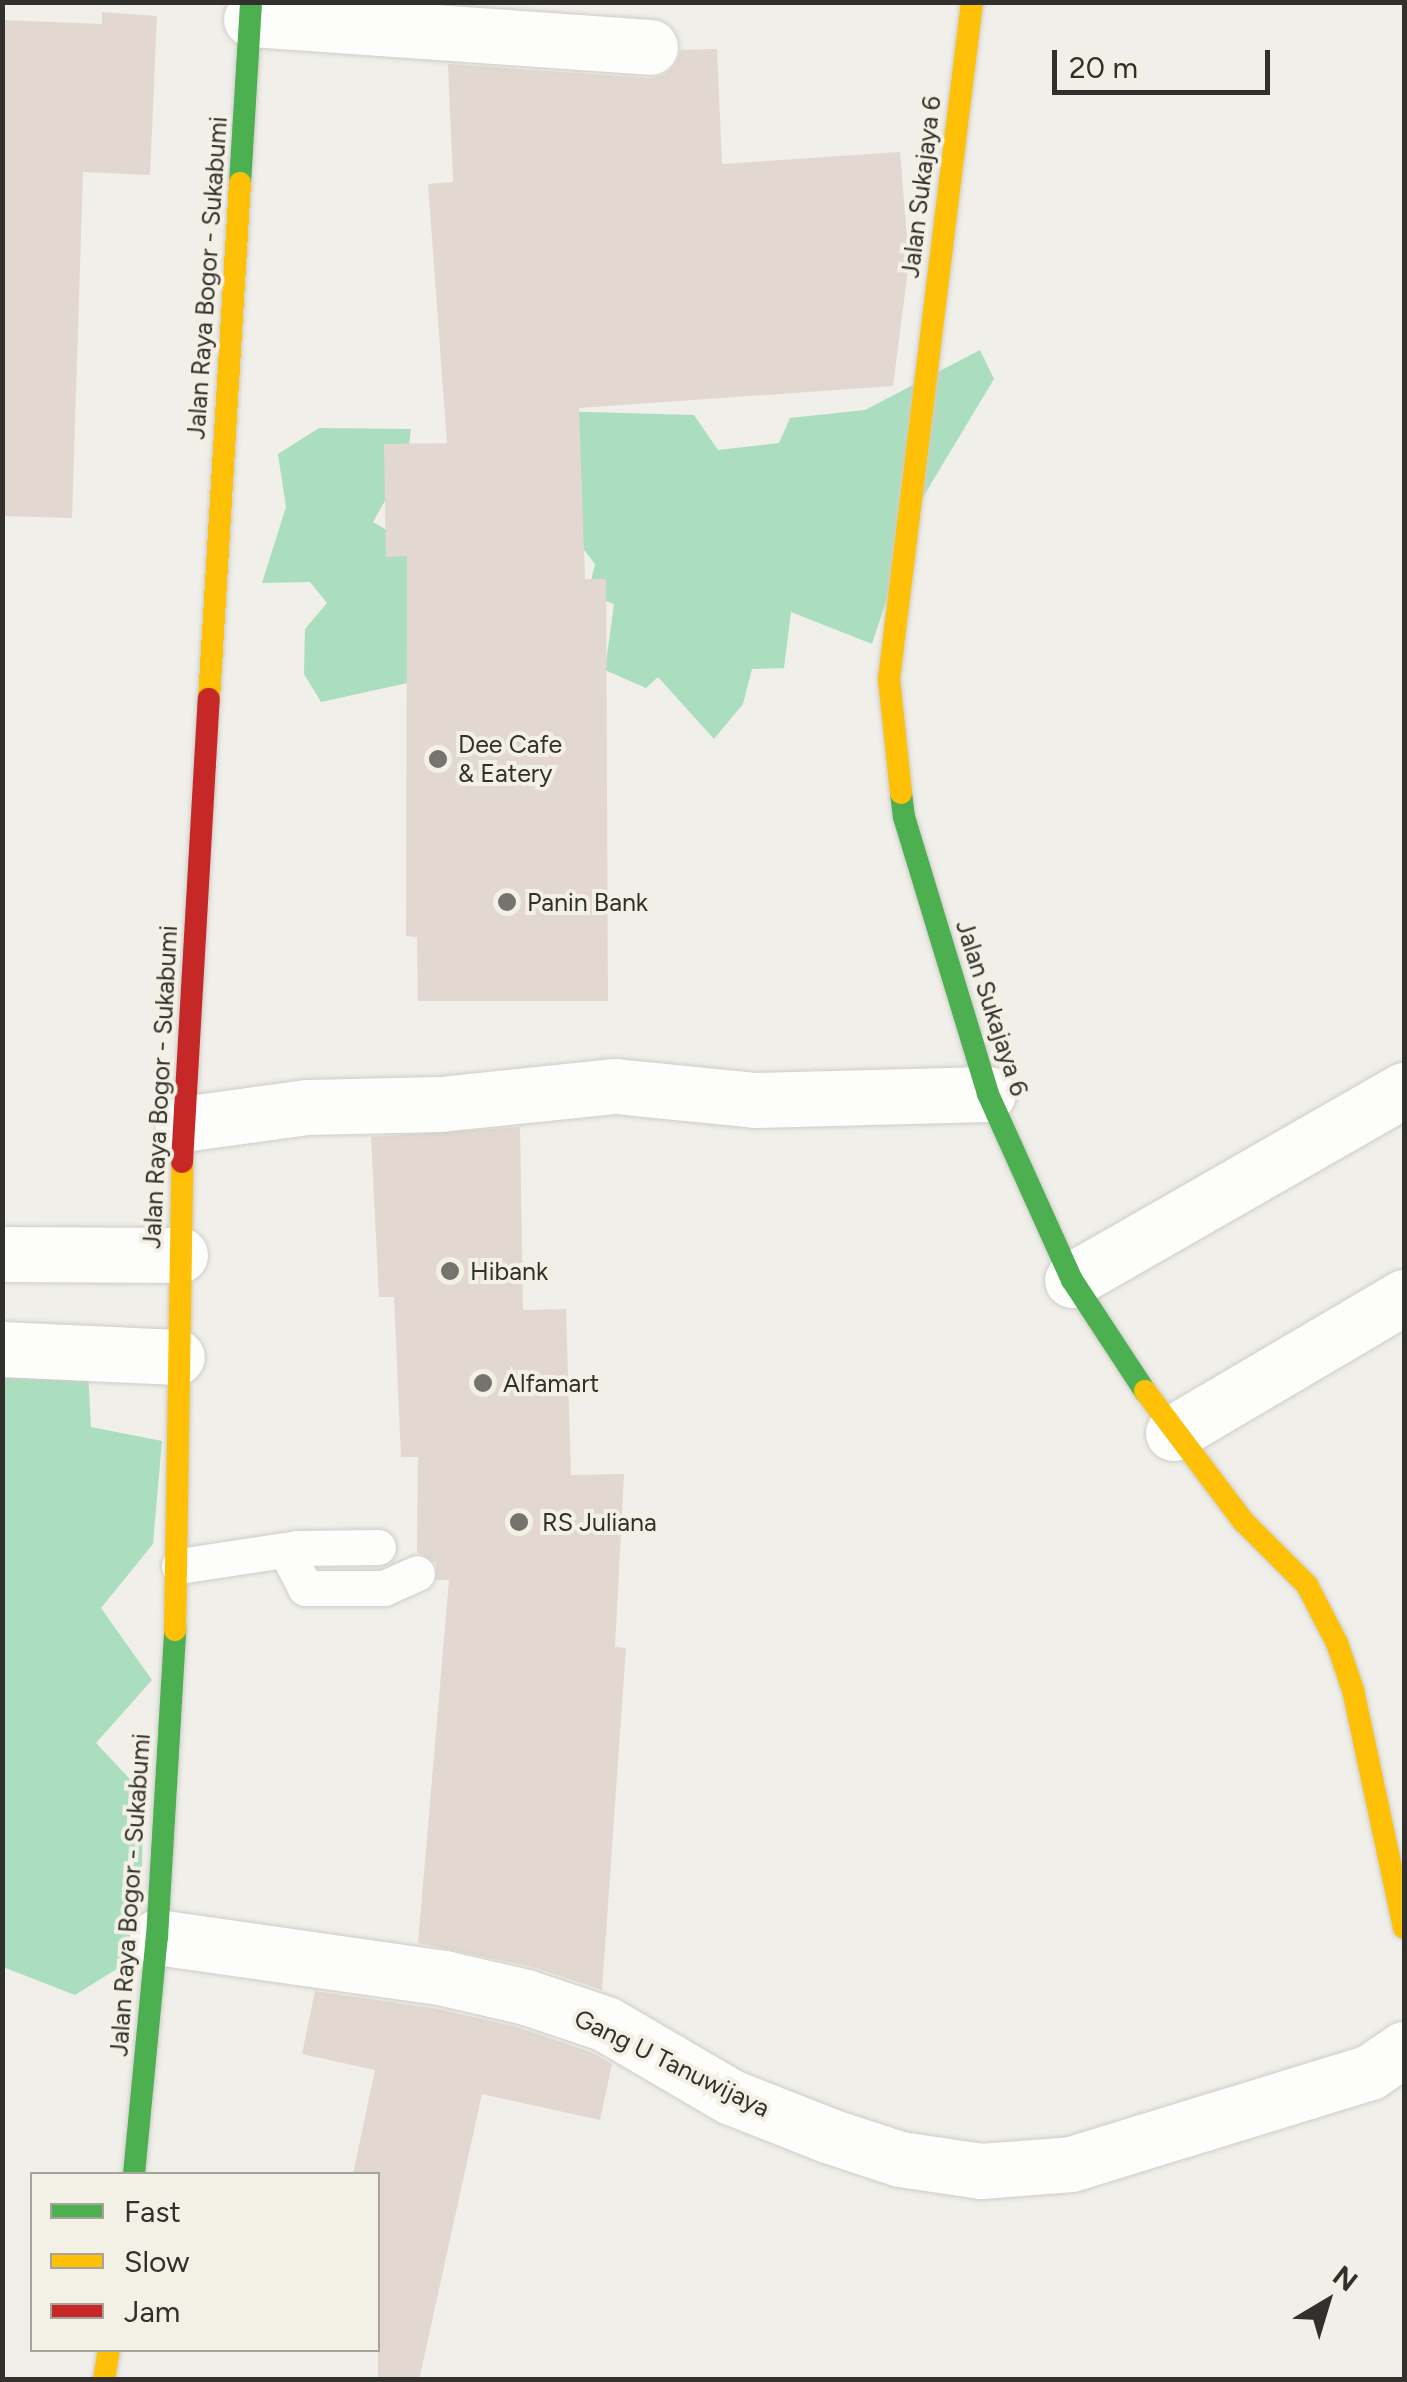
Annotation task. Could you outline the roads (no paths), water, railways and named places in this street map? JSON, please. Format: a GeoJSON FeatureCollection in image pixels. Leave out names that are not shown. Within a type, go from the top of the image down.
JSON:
{"type":"FeatureCollection","features":[{"type":"Feature","properties":{"kind":"main road","name":"Jalan Sukajaya 6"},"geometry":{"type":"LineString","coordinates":[[972,2],[889,678],[904,817],[988,1094],[1072,1280],[1173,1434],[1243,1522],[1307,1585],[1336,1643],[1353,1690],[1404,1928]]}},
{"type":"Feature","properties":{"kind":"main road","name":"Jalan Raya Bogor - Sukabumi"},"geometry":{"type":"LineString","coordinates":[[134,2172],[157,1937],[179,1566],[176,1357],[183,1124],[251,10]]}},
{"type":"Feature","properties":{"kind":"main road"},"geometry":{"type":"LineString","coordinates":[[104,2380],[109,2352]]}},
{"type":"Feature","properties":{"kind":"street"},"geometry":{"type":"LineString","coordinates":[[251,10],[650,47]]}},
{"type":"Feature","properties":{"kind":"street"},"geometry":{"type":"LineString","coordinates":[[183,1124],[306,1106],[440,1104],[615,1086],[754,1100],[988,1094]]}},
{"type":"Feature","properties":{"kind":"street"},"geometry":{"type":"LineString","coordinates":[[1072,1280],[1404,1090]]}},
{"type":"Feature","properties":{"kind":"street"},"geometry":{"type":"LineString","coordinates":[[2,1254],[180,1256]]}},
{"type":"Feature","properties":{"kind":"street"},"geometry":{"type":"LineString","coordinates":[[1173,1434],[1404,1297]]}},
{"type":"Feature","properties":{"kind":"street"},"geometry":{"type":"LineString","coordinates":[[2,1348],[176,1357]]}},
{"type":"Feature","properties":{"kind":"street","name":"Gang U Tanuwijaya"},"geometry":{"type":"LineString","coordinates":[[157,1937],[444,1978],[526,1996],[606,2024],[731,2097],[830,2136],[900,2159],[981,2171],[1071,2164],[1370,2072],[1404,2049]]}},
{"type":"Feature","properties":{"kind":"lane"},"geometry":{"type":"LineString","coordinates":[[179,1566],[298,1548],[378,1547]]}},
{"type":"Feature","properties":{"kind":"lane"},"geometry":{"type":"LineString","coordinates":[[298,1548],[294,1564],[305,1588],[384,1588],[417,1573]]}},
{"type":"Feature","properties":{"kind":"place","name":"Dee Cafe & Eatery"},"geometry":{"type":"Point","coordinates":[438,759]}},
{"type":"Feature","properties":{"kind":"place","name":"Panin Bank"},"geometry":{"type":"Point","coordinates":[507,902]}},
{"type":"Feature","properties":{"kind":"place","name":"Hibank"},"geometry":{"type":"Point","coordinates":[450,1271]}},
{"type":"Feature","properties":{"kind":"place","name":"Alfamart"},"geometry":{"type":"Point","coordinates":[483,1383]}},
{"type":"Feature","properties":{"kind":"place","name":"RS Juliana"},"geometry":{"type":"Point","coordinates":[519,1522]}}]}
